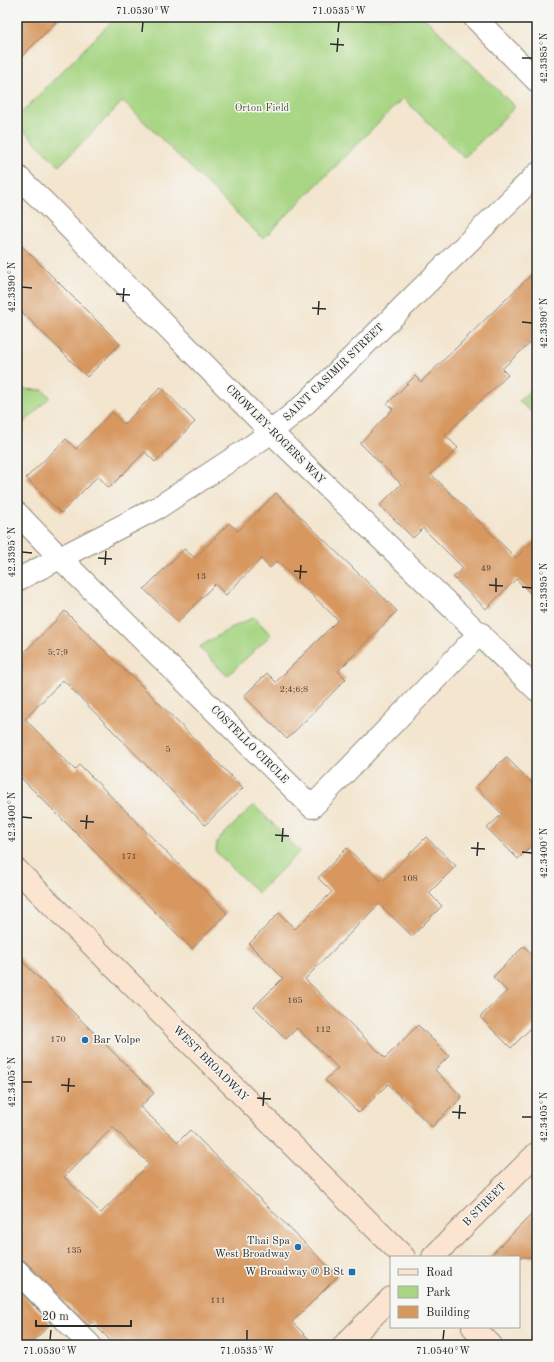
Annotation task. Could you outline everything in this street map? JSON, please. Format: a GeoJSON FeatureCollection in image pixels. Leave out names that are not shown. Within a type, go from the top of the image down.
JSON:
{"type":"FeatureCollection","features":[{"type":"Feature","properties":{"kind":"main road","name":"WEST BROADWAY"},"geometry":{"type":"LineString","coordinates":[[17,870],[403,1256]]}},
{"type":"Feature","properties":{"kind":"main road","name":"B STREET"},"geometry":{"type":"LineString","coordinates":[[434,1256],[537,1153]]}},
{"type":"Feature","properties":{"kind":"main road"},"geometry":{"type":"LineString","coordinates":[[344,1345],[390,1299]]}},
{"type":"Feature","properties":{"kind":"main road"},"geometry":{"type":"LineString","coordinates":[[474,1328],[491,1345]]}},
{"type":"Feature","properties":{"kind":"street"},"geometry":{"type":"LineString","coordinates":[[474,17],[537,81]]}},
{"type":"Feature","properties":{"kind":"street","name":"SAINT CASIMIR STREET"},"geometry":{"type":"LineString","coordinates":[[17,580],[61,559],[159,507],[271,432],[306,403],[537,174]]}},
{"type":"Feature","properties":{"kind":"street","name":"CROWLEY-ROGERS WAY"},"geometry":{"type":"LineString","coordinates":[[17,176],[271,432],[537,690]]}},
{"type":"Feature","properties":{"kind":"street","name":"COSTELLO CIRCLE"},"geometry":{"type":"LineString","coordinates":[[17,513],[61,559],[312,806],[480,634]]}},
{"type":"Feature","properties":{"kind":"street"},"geometry":{"type":"LineString","coordinates":[[17,1271],[90,1345]]}},
{"type":"Feature","properties":{"kind":"green space","name":"Orton Field"},"geometry":{"type":"Polygon","coordinates":[[[116,17],[424,17],[515,107],[464,158],[403,98],[263,239],[123,101],[59,166],[17,124],[17,117],[116,17]]]}},
{"type":"Feature","properties":{"kind":"green space"},"geometry":{"type":"Polygon","coordinates":[[[537,383],[537,417],[519,401],[537,383]]]}},
{"type":"Feature","properties":{"kind":"green space"},"geometry":{"type":"Polygon","coordinates":[[[17,389],[43,390],[50,397],[17,430],[17,389]]]}},
{"type":"Feature","properties":{"kind":"green space"},"geometry":{"type":"Polygon","coordinates":[[[254,617],[271,635],[227,676],[199,647],[231,628],[254,617]]]}},
{"type":"Feature","properties":{"kind":"green space"},"geometry":{"type":"Polygon","coordinates":[[[254,805],[300,851],[258,893],[216,852],[217,841],[254,805]]]}},
{"type":"Feature","properties":{"kind":"building"},"geometry":{"type":"Polygon","coordinates":[[[17,17],[61,17],[17,61],[17,17]]]}},
{"type":"Feature","properties":{"kind":"building"},"geometry":{"type":"Polygon","coordinates":[[[17,241],[120,344],[87,377],[17,307],[17,241]]]}},
{"type":"Feature","properties":{"kind":"building"},"geometry":{"type":"Polygon","coordinates":[[[537,269],[537,336],[502,369],[508,375],[445,435],[458,448],[431,474],[516,558],[537,537],[537,600],[516,579],[486,609],[453,577],[463,568],[423,528],[413,538],[380,505],[401,484],[360,443],[393,409],[387,404],[415,376],[421,382],[537,269]]]}},
{"type":"Feature","properties":{"kind":"building"},"geometry":{"type":"Polygon","coordinates":[[[161,387],[195,422],[155,462],[145,452],[109,488],[98,476],[61,513],[26,478],[66,439],[76,449],[112,412],[124,424],[161,387]]]}},
{"type":"Feature","properties":{"kind":"building"},"geometry":{"type":"Polygon","coordinates":[[[276,493],[397,611],[338,671],[346,679],[287,739],[244,696],[267,673],[276,682],[338,620],[277,561],[270,568],[261,559],[226,595],[215,584],[178,622],[144,589],[184,549],[195,558],[229,523],[238,531],[276,493]]]}},
{"type":"Feature","properties":{"kind":"building"},"geometry":{"type":"Polygon","coordinates":[[[65,611],[243,788],[205,825],[63,680],[25,719],[75,770],[80,765],[227,913],[192,949],[17,774],[17,660],[65,611]]]}},
{"type":"Feature","properties":{"kind":"building"},"geometry":{"type":"Polygon","coordinates":[[[506,757],[537,788],[537,840],[518,859],[487,828],[502,814],[476,787],[506,757]]]}},
{"type":"Feature","properties":{"kind":"building"},"geometry":{"type":"Polygon","coordinates":[[[426,837],[456,866],[429,893],[442,906],[412,936],[379,904],[305,979],[385,1058],[418,1025],[449,1056],[435,1070],[462,1097],[432,1127],[388,1084],[359,1113],[325,1080],[338,1068],[297,1028],[286,1039],[254,1007],[283,978],[249,944],[279,913],[295,929],[332,892],[318,878],[347,848],[382,882],[426,837]]]}},
{"type":"Feature","properties":{"kind":"building"},"geometry":{"type":"Polygon","coordinates":[[[524,946],[537,960],[537,1022],[511,1048],[480,1017],[507,991],[493,977],[524,946]]]}},
{"type":"Feature","properties":{"kind":"building"},"geometry":{"type":"Polygon","coordinates":[[[17,956],[154,1093],[140,1107],[178,1142],[190,1130],[338,1276],[292,1322],[315,1345],[115,1345],[92,1322],[88,1325],[26,1262],[21,1259],[17,1259],[17,956]],[[113,1127],[64,1177],[101,1213],[149,1164],[113,1127]]]}},
{"type":"Feature","properties":{"kind":"building"},"geometry":{"type":"Polygon","coordinates":[[[537,1209],[537,1257],[490,1256],[537,1209]]]}},
{"type":"Feature","properties":{"kind":"building"},"geometry":{"type":"Polygon","coordinates":[[[17,1289],[51,1323],[30,1345],[17,1345],[17,1289]]]}},
{"type":"Feature","properties":{"kind":"place","name":"Bar Volpe"},"geometry":{"type":"Point","coordinates":[85,1040]}},
{"type":"Feature","properties":{"kind":"place","name":"Thai Spa West Broadway"},"geometry":{"type":"Point","coordinates":[298,1247]}},
{"type":"Feature","properties":{"kind":"place","name":"W Broadway @ B St"},"geometry":{"type":"Point","coordinates":[352,1272]}}]}
